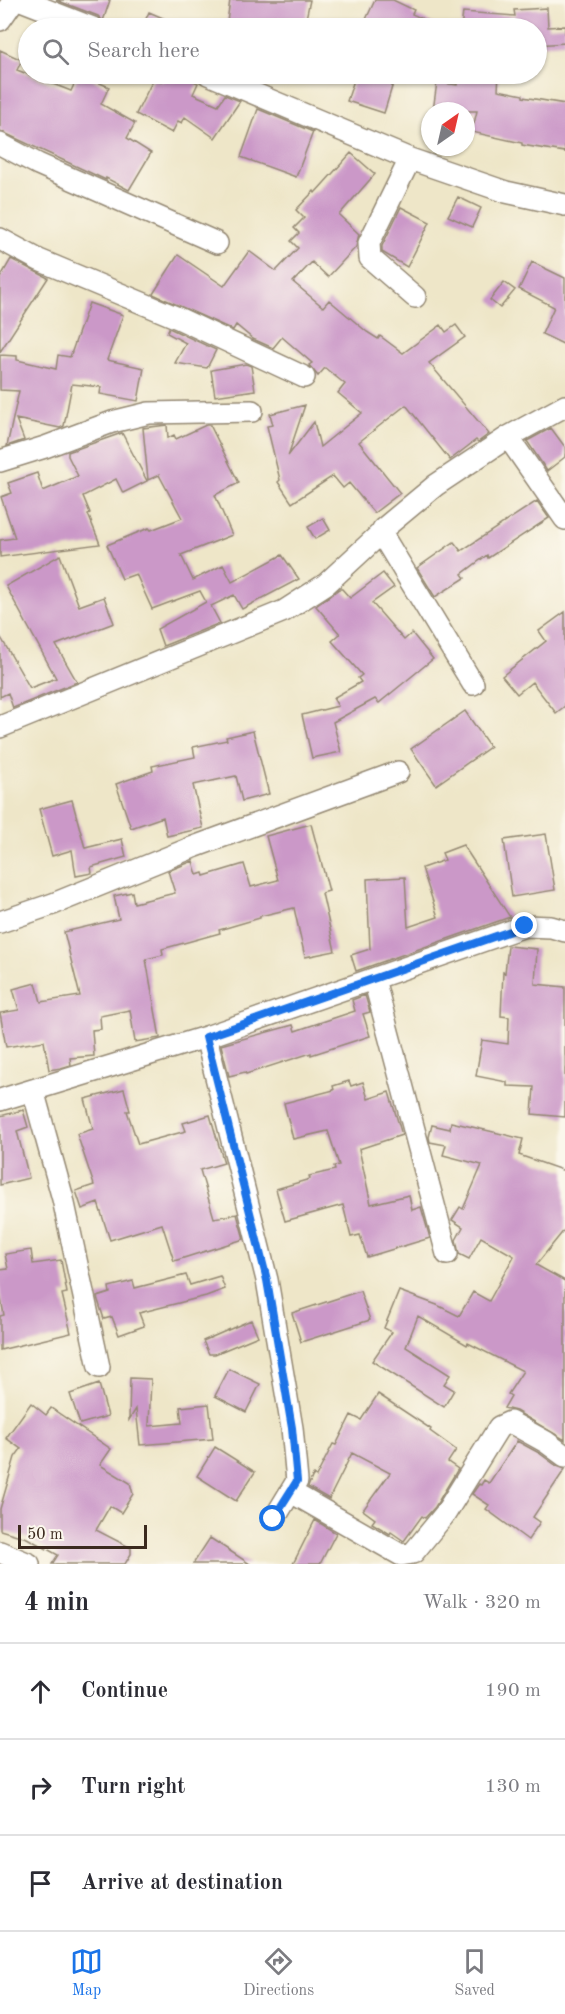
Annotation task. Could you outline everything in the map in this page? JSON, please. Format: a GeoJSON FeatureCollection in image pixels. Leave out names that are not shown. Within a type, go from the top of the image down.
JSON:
{"type":"FeatureCollection","features":[{"type":"Feature","properties":{"kind":"street"},"geometry":{"type":"LineString","coordinates":[[0,20],[14,0]]}},
{"type":"Feature","properties":{"kind":"street"},"geometry":{"type":"LineString","coordinates":[[21,0],[67,18]]}},
{"type":"Feature","properties":{"kind":"street"},"geometry":{"type":"LineString","coordinates":[[232,84],[410,159],[506,192],[565,206]]}},
{"type":"Feature","properties":{"kind":"street"},"geometry":{"type":"LineString","coordinates":[[0,144],[38,164],[217,243]]}},
{"type":"Feature","properties":{"kind":"street"},"geometry":{"type":"LineString","coordinates":[[410,159],[369,243],[370,258],[416,297]]}},
{"type":"Feature","properties":{"kind":"street"},"geometry":{"type":"LineString","coordinates":[[0,239],[39,260],[178,318],[304,377]]}},
{"type":"Feature","properties":{"kind":"street"},"geometry":{"type":"LineString","coordinates":[[0,728],[284,611],[326,584],[383,529],[436,485],[508,437],[565,406]]}},
{"type":"Feature","properties":{"kind":"street"},"geometry":{"type":"LineString","coordinates":[[0,461],[112,422],[149,413],[252,411]]}},
{"type":"Feature","properties":{"kind":"street"},"geometry":{"type":"LineString","coordinates":[[508,437],[565,519]]}},
{"type":"Feature","properties":{"kind":"street"},"geometry":{"type":"LineString","coordinates":[[381,533],[473,684]]}},
{"type":"Feature","properties":{"kind":"street"},"geometry":{"type":"LineString","coordinates":[[0,922],[53,904],[191,848],[398,772]]}},
{"type":"Feature","properties":{"kind":"street"},"geometry":{"type":"LineString","coordinates":[[0,1100],[206,1037],[525,926],[551,927],[565,931]]}},
{"type":"Feature","properties":{"kind":"street"},"geometry":{"type":"LineString","coordinates":[[374,979],[447,1254]]}},
{"type":"Feature","properties":{"kind":"street"},"geometry":{"type":"LineString","coordinates":[[206,1037],[267,1280],[292,1428],[297,1481],[273,1519]]}},
{"type":"Feature","properties":{"kind":"street"},"geometry":{"type":"LineString","coordinates":[[33,1090],[63,1199],[99,1367]]}},
{"type":"Feature","properties":{"kind":"street"},"geometry":{"type":"LineString","coordinates":[[291,1492],[401,1554],[413,1553],[445,1514],[499,1427],[510,1422],[546,1442],[565,1456]]}},
{"type":"Feature","properties":{"kind":"street"},"geometry":{"type":"LineString","coordinates":[[0,1552],[28,1564]]}},
{"type":"Feature","properties":{"kind":"building"},"geometry":{"type":"Polygon","coordinates":[[[56,0],[110,0],[104,18],[56,0]]]}},
{"type":"Feature","properties":{"kind":"building"},"geometry":{"type":"Polygon","coordinates":[[[230,0],[310,0],[306,18],[228,18],[230,0]]]}},
{"type":"Feature","properties":{"kind":"building"},"geometry":{"type":"Polygon","coordinates":[[[375,0],[393,0],[414,10],[412,14],[421,18],[367,18],[375,0]]]}},
{"type":"Feature","properties":{"kind":"building"},"geometry":{"type":"Polygon","coordinates":[[[547,8],[548,27],[565,26],[565,43],[547,44],[547,18],[462,18],[463,12],[515,16],[514,10],[547,8]]]}},
{"type":"Feature","properties":{"kind":"building"},"geometry":{"type":"Polygon","coordinates":[[[149,12],[163,18],[146,18],[149,12]]]}},
{"type":"Feature","properties":{"kind":"building"},"geometry":{"type":"Polygon","coordinates":[[[0,50],[18,58],[18,84],[53,84],[71,91],[74,84],[102,84],[109,87],[101,104],[135,123],[127,138],[151,153],[129,190],[0,131],[0,50]]]}},
{"type":"Feature","properties":{"kind":"building"},"geometry":{"type":"Polygon","coordinates":[[[151,84],[198,84],[193,94],[218,105],[225,95],[240,101],[215,138],[185,117],[182,123],[178,121],[172,133],[136,114],[151,84]]]}},
{"type":"Feature","properties":{"kind":"building"},"geometry":{"type":"Polygon","coordinates":[[[353,84],[393,84],[384,113],[347,101],[353,84]]]}},
{"type":"Feature","properties":{"kind":"building"},"geometry":{"type":"Polygon","coordinates":[[[437,84],[498,84],[498,90],[565,104],[565,152],[522,145],[522,143],[475,133],[477,111],[475,111],[475,102],[434,102],[437,84]]]}},
{"type":"Feature","properties":{"kind":"building"},"geometry":{"type":"Polygon","coordinates":[[[258,109],[313,132],[296,177],[241,157],[258,109]]]}},
{"type":"Feature","properties":{"kind":"building"},"geometry":{"type":"Polygon","coordinates":[[[351,153],[375,174],[339,215],[359,234],[356,247],[328,277],[312,262],[293,282],[323,307],[329,300],[367,332],[378,339],[380,336],[403,353],[441,325],[446,332],[456,325],[465,337],[429,363],[489,434],[478,442],[476,440],[450,460],[406,405],[359,442],[400,493],[374,513],[349,483],[343,488],[333,476],[292,503],[278,482],[280,480],[267,426],[273,425],[270,414],[305,405],[288,456],[314,422],[320,447],[362,413],[338,393],[345,384],[325,368],[318,376],[309,365],[312,363],[282,337],[273,348],[253,339],[236,325],[233,330],[153,294],[178,255],[224,286],[249,251],[276,271],[298,248],[291,241],[299,233],[294,228],[304,218],[296,210],[314,191],[315,193],[351,153]]]}},
{"type":"Feature","properties":{"kind":"building"},"geometry":{"type":"Polygon","coordinates":[[[458,197],[481,208],[472,227],[448,216],[458,197]]]}},
{"type":"Feature","properties":{"kind":"building"},"geometry":{"type":"Polygon","coordinates":[[[401,207],[430,222],[407,267],[382,252],[382,246],[401,207]]]}},
{"type":"Feature","properties":{"kind":"building"},"geometry":{"type":"Polygon","coordinates":[[[11,259],[48,278],[0,352],[0,278],[11,259]]]}},
{"type":"Feature","properties":{"kind":"building"},"geometry":{"type":"Polygon","coordinates":[[[532,262],[565,278],[565,345],[542,334],[554,307],[519,289],[532,262]]]}},
{"type":"Feature","properties":{"kind":"building"},"geometry":{"type":"Polygon","coordinates":[[[504,282],[515,290],[500,308],[490,300],[504,282]]]}},
{"type":"Feature","properties":{"kind":"building"},"geometry":{"type":"Polygon","coordinates":[[[89,303],[123,315],[107,360],[144,368],[138,401],[100,394],[101,387],[72,384],[64,426],[60,428],[16,419],[24,440],[7,446],[19,391],[0,390],[0,355],[17,356],[17,360],[56,369],[58,355],[70,357],[89,303]]]}},
{"type":"Feature","properties":{"kind":"building"},"geometry":{"type":"Polygon","coordinates":[[[169,328],[216,350],[207,368],[175,363],[186,343],[167,333],[169,328]]]}},
{"type":"Feature","properties":{"kind":"building"},"geometry":{"type":"Polygon","coordinates":[[[246,364],[251,366],[255,390],[215,396],[211,370],[246,364]]]}},
{"type":"Feature","properties":{"kind":"building"},"geometry":{"type":"Polygon","coordinates":[[[167,425],[168,438],[174,435],[176,439],[210,425],[239,483],[215,495],[232,535],[181,555],[193,580],[223,565],[232,582],[282,555],[299,579],[242,609],[234,595],[211,606],[220,623],[163,646],[157,629],[206,602],[200,591],[152,609],[136,574],[122,579],[107,545],[182,518],[159,475],[148,480],[143,428],[167,425]]]}},
{"type":"Feature","properties":{"kind":"building"},"geometry":{"type":"Polygon","coordinates":[[[551,428],[565,447],[565,457],[547,471],[527,441],[551,428]]]}},
{"type":"Feature","properties":{"kind":"building"},"geometry":{"type":"Polygon","coordinates":[[[122,433],[147,481],[123,493],[116,479],[83,496],[100,544],[0,557],[0,540],[15,538],[1,497],[12,493],[8,483],[37,473],[43,491],[78,476],[68,452],[122,433]]]}},
{"type":"Feature","properties":{"kind":"building"},"geometry":{"type":"Polygon","coordinates":[[[537,501],[549,518],[488,558],[487,555],[462,574],[465,578],[435,597],[417,568],[454,542],[461,551],[537,501]]]}},
{"type":"Feature","properties":{"kind":"building"},"geometry":{"type":"Polygon","coordinates":[[[323,518],[330,530],[315,539],[308,527],[323,518]]]}},
{"type":"Feature","properties":{"kind":"building"},"geometry":{"type":"Polygon","coordinates":[[[60,555],[79,606],[104,597],[114,623],[56,645],[77,682],[13,708],[8,693],[0,697],[0,636],[30,688],[56,678],[6,586],[60,555]]]}},
{"type":"Feature","properties":{"kind":"building"},"geometry":{"type":"Polygon","coordinates":[[[383,573],[394,587],[372,603],[404,640],[412,633],[433,659],[379,703],[375,699],[333,722],[341,752],[312,758],[302,715],[338,706],[333,698],[361,682],[358,678],[362,675],[332,641],[340,634],[316,606],[339,589],[342,589],[350,598],[383,573]]]}},
{"type":"Feature","properties":{"kind":"building"},"geometry":{"type":"Polygon","coordinates":[[[565,612],[565,706],[556,713],[532,682],[517,694],[502,676],[546,641],[539,631],[565,612]]]}},
{"type":"Feature","properties":{"kind":"building"},"geometry":{"type":"Polygon","coordinates":[[[465,711],[490,747],[436,785],[411,749],[465,711]]]}},
{"type":"Feature","properties":{"kind":"building"},"geometry":{"type":"Polygon","coordinates":[[[253,731],[269,794],[242,801],[236,776],[193,785],[203,828],[167,836],[163,817],[131,828],[116,784],[153,771],[152,766],[195,757],[193,747],[227,740],[226,737],[253,731]]]}},
{"type":"Feature","properties":{"kind":"building"},"geometry":{"type":"Polygon","coordinates":[[[72,800],[85,848],[122,839],[126,857],[91,867],[92,873],[76,876],[72,850],[52,856],[39,809],[72,800]]]}},
{"type":"Feature","properties":{"kind":"building"},"geometry":{"type":"Polygon","coordinates":[[[311,824],[329,891],[322,893],[335,951],[305,957],[294,908],[260,916],[260,918],[219,930],[220,933],[162,949],[163,955],[146,959],[160,1038],[135,1042],[130,1010],[100,1016],[101,1029],[92,1030],[94,1056],[70,1058],[71,1065],[61,1068],[49,1070],[44,1041],[6,1047],[0,1013],[19,1010],[13,989],[36,983],[41,1002],[80,996],[64,932],[119,919],[114,896],[132,892],[134,903],[175,893],[168,871],[193,861],[197,875],[203,873],[204,876],[244,864],[251,887],[278,880],[266,836],[311,824]]]}},
{"type":"Feature","properties":{"kind":"building"},"geometry":{"type":"Polygon","coordinates":[[[546,834],[555,890],[512,897],[504,840],[546,834]]]}},
{"type":"Feature","properties":{"kind":"building"},"geometry":{"type":"Polygon","coordinates":[[[463,845],[510,917],[356,971],[351,955],[370,949],[367,879],[405,877],[408,927],[438,917],[422,868],[445,860],[442,853],[463,845]]]}},
{"type":"Feature","properties":{"kind":"building"},"geometry":{"type":"Polygon","coordinates":[[[508,946],[537,949],[535,984],[565,987],[565,1117],[532,1114],[534,1087],[507,1086],[507,1082],[476,1076],[482,1040],[508,1044],[509,1017],[501,1016],[503,972],[505,973],[508,946]]]}},
{"type":"Feature","properties":{"kind":"building"},"geometry":{"type":"Polygon","coordinates":[[[365,995],[370,1012],[363,1014],[370,1036],[246,1074],[245,1072],[229,1076],[221,1045],[293,1025],[295,1031],[355,1011],[352,1000],[365,995]]]}},
{"type":"Feature","properties":{"kind":"building"},"geometry":{"type":"Polygon","coordinates":[[[349,1081],[351,1086],[363,1082],[368,1099],[389,1092],[402,1135],[359,1149],[371,1204],[409,1195],[412,1210],[421,1207],[430,1238],[367,1257],[360,1235],[351,1237],[343,1205],[285,1221],[276,1189],[310,1179],[309,1176],[335,1170],[334,1166],[339,1165],[328,1131],[293,1139],[284,1103],[334,1090],[333,1086],[349,1081]]]}},
{"type":"Feature","properties":{"kind":"building"},"geometry":{"type":"Polygon","coordinates":[[[124,1089],[130,1111],[127,1111],[138,1144],[186,1131],[183,1123],[210,1115],[224,1163],[200,1170],[214,1218],[237,1214],[244,1239],[174,1261],[162,1224],[110,1240],[98,1203],[82,1209],[76,1191],[94,1185],[77,1134],[93,1129],[85,1099],[124,1089]]]}},
{"type":"Feature","properties":{"kind":"building"},"geometry":{"type":"Polygon","coordinates":[[[23,1110],[28,1127],[17,1131],[29,1178],[0,1185],[0,1116],[23,1110]]]}},
{"type":"Feature","properties":{"kind":"building"},"geometry":{"type":"Polygon","coordinates":[[[451,1122],[523,1139],[519,1155],[565,1171],[565,1229],[536,1265],[565,1281],[565,1440],[516,1411],[504,1408],[511,1396],[508,1394],[523,1371],[468,1343],[467,1345],[418,1316],[406,1347],[450,1375],[444,1384],[454,1390],[444,1407],[372,1361],[392,1332],[384,1328],[399,1291],[459,1316],[473,1292],[489,1301],[514,1256],[481,1237],[469,1259],[459,1254],[456,1240],[463,1227],[452,1220],[460,1207],[463,1209],[482,1165],[443,1155],[446,1145],[430,1142],[432,1125],[450,1129],[451,1122]]]}},
{"type":"Feature","properties":{"kind":"building"},"geometry":{"type":"Polygon","coordinates":[[[31,1250],[33,1264],[61,1260],[67,1293],[62,1294],[71,1333],[0,1350],[0,1316],[4,1315],[0,1294],[0,1270],[8,1269],[5,1254],[31,1250]]]}},
{"type":"Feature","properties":{"kind":"building"},"geometry":{"type":"Polygon","coordinates":[[[186,1275],[190,1285],[220,1276],[225,1289],[139,1313],[144,1326],[119,1335],[112,1317],[104,1319],[97,1297],[110,1293],[109,1287],[133,1281],[135,1288],[186,1275]]]}},
{"type":"Feature","properties":{"kind":"building"},"geometry":{"type":"Polygon","coordinates":[[[360,1291],[370,1320],[301,1342],[292,1313],[360,1291]]]}},
{"type":"Feature","properties":{"kind":"building"},"geometry":{"type":"Polygon","coordinates":[[[251,1320],[258,1336],[215,1354],[209,1354],[203,1341],[251,1320]]]}},
{"type":"Feature","properties":{"kind":"building"},"geometry":{"type":"Polygon","coordinates":[[[229,1369],[260,1384],[246,1412],[215,1396],[229,1369]]]}},
{"type":"Feature","properties":{"kind":"building"},"geometry":{"type":"Polygon","coordinates":[[[130,1378],[151,1379],[149,1426],[182,1423],[180,1407],[209,1404],[213,1439],[140,1445],[136,1409],[129,1420],[130,1378]]]}},
{"type":"Feature","properties":{"kind":"building"},"geometry":{"type":"Polygon","coordinates":[[[99,1384],[108,1416],[80,1424],[70,1394],[99,1384]]]}},
{"type":"Feature","properties":{"kind":"building"},"geometry":{"type":"Polygon","coordinates":[[[378,1394],[431,1429],[430,1431],[456,1450],[448,1462],[458,1469],[435,1507],[425,1518],[422,1516],[404,1541],[372,1523],[375,1519],[363,1510],[390,1473],[352,1453],[329,1499],[308,1487],[313,1475],[316,1477],[333,1444],[336,1445],[351,1415],[361,1420],[378,1394]]]}},
{"type":"Feature","properties":{"kind":"building"},"geometry":{"type":"Polygon","coordinates":[[[31,1403],[46,1415],[51,1408],[111,1449],[100,1465],[130,1483],[133,1494],[121,1513],[110,1506],[96,1530],[131,1548],[131,1554],[125,1564],[52,1564],[58,1555],[27,1538],[0,1530],[0,1509],[15,1457],[21,1449],[6,1438],[31,1403]]]}},
{"type":"Feature","properties":{"kind":"building"},"geometry":{"type":"Polygon","coordinates":[[[517,1441],[565,1469],[533,1517],[540,1522],[528,1540],[486,1509],[489,1505],[472,1494],[484,1480],[489,1483],[517,1441]]]}},
{"type":"Feature","properties":{"kind":"building"},"geometry":{"type":"Polygon","coordinates":[[[215,1447],[255,1472],[236,1501],[197,1476],[215,1447]]]}},
{"type":"Feature","properties":{"kind":"building"},"geometry":{"type":"Polygon","coordinates":[[[315,1520],[336,1533],[320,1564],[293,1564],[315,1520]]]}},
{"type":"Feature","properties":{"kind":"building"},"geometry":{"type":"Polygon","coordinates":[[[210,1538],[250,1564],[193,1564],[210,1538]]]}},
{"type":"Feature","properties":{"kind":"route"},"geometry":{"type":"LineString","coordinates":[[273,1519],[297,1481],[292,1428],[267,1280],[206,1037],[525,926]]}}]}
